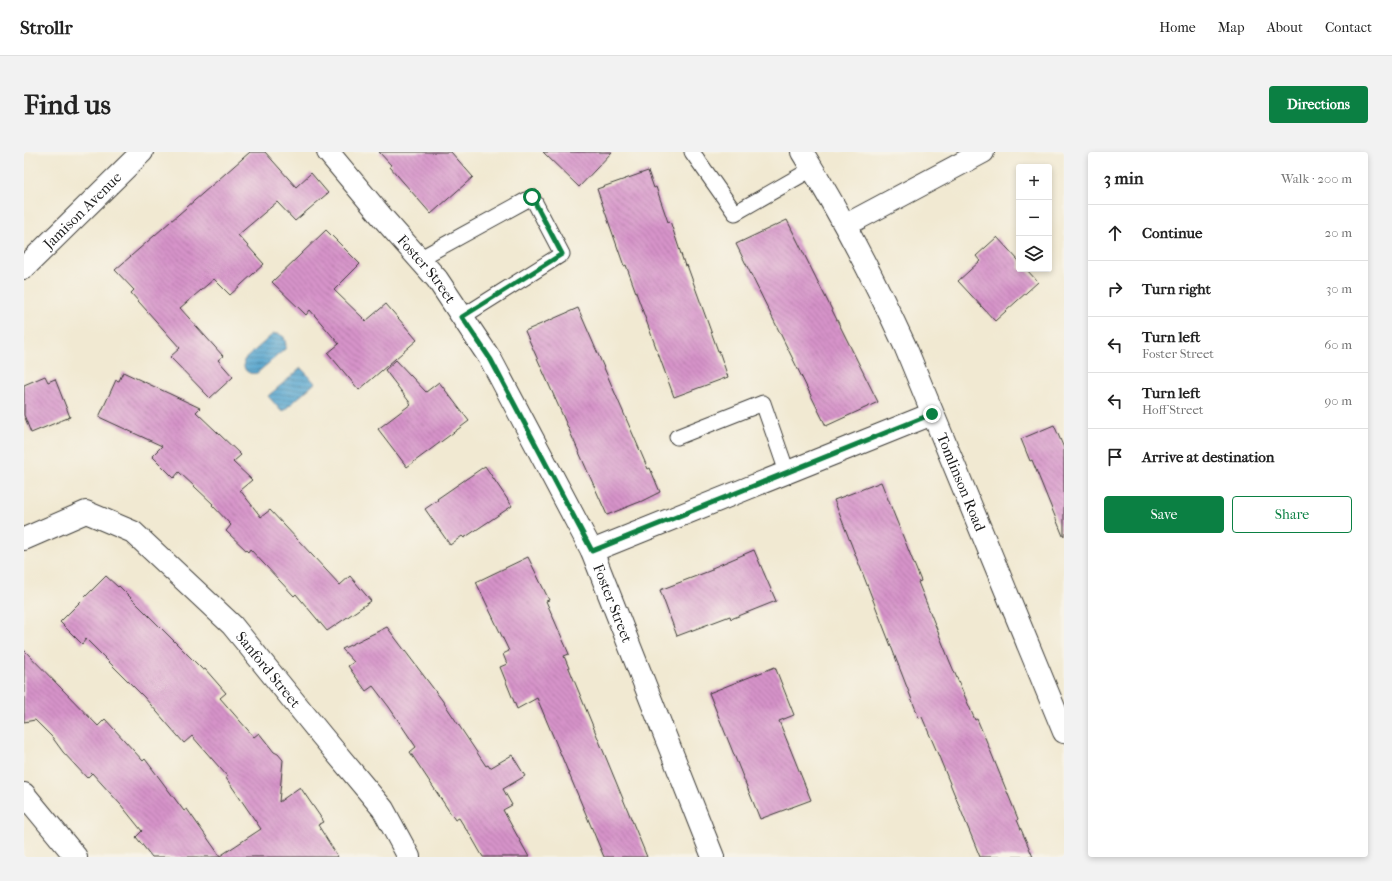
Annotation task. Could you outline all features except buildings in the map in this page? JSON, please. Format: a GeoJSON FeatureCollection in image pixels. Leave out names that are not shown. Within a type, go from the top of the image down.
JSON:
{"type":"FeatureCollection","features":[{"type":"Feature","properties":{"kind":"street","name":"Jamison Avenue"},"geometry":{"type":"LineString","coordinates":[[24,268],[142,152]]}},
{"type":"Feature","properties":{"kind":"street","name":"Foster Street"},"geometry":{"type":"LineString","coordinates":[[328,152],[437,279],[491,360],[592,551],[713,857]]}},
{"type":"Feature","properties":{"kind":"street"},"geometry":{"type":"LineString","coordinates":[[846,225],[984,152]]}},
{"type":"Feature","properties":{"kind":"street","name":"Tomlinson Road"},"geometry":{"type":"LineString","coordinates":[[807,160],[846,225],[898,332],[1064,732]]}},
{"type":"Feature","properties":{"kind":"street"},"geometry":{"type":"LineString","coordinates":[[592,551],[932,414]]}},
{"type":"Feature","properties":{"kind":"street","name":"Sanford Street"},"geometry":{"type":"LineString","coordinates":[[24,539],[86,512],[133,532],[232,625],[383,809],[409,857]]}},
{"type":"Feature","properties":{"kind":"street"},"geometry":{"type":"LineString","coordinates":[[24,794],[76,857]]}},
{"type":"Feature","properties":{"kind":"lane"},"geometry":{"type":"LineString","coordinates":[[692,152],[735,213],[807,160]]}},
{"type":"Feature","properties":{"kind":"lane"},"geometry":{"type":"LineString","coordinates":[[419,259],[532,197],[562,254],[462,317]]}},
{"type":"Feature","properties":{"kind":"lane"},"geometry":{"type":"LineString","coordinates":[[677,436],[763,403],[787,472]]}},
{"type":"Feature","properties":{"kind":"water"},"geometry":{"type":"Polygon","coordinates":[[[273,334],[279,334],[284,337],[286,345],[285,349],[257,373],[246,371],[244,367],[244,360],[273,334]]]}},
{"type":"Feature","properties":{"kind":"water"},"geometry":{"type":"Polygon","coordinates":[[[301,368],[315,383],[282,412],[268,396],[301,368]]]}},
{"type":"Feature","properties":{"kind":"route"},"geometry":{"type":"LineString","coordinates":[[532,197],[562,254],[462,317],[491,360],[592,551],[932,414]]}}]}
